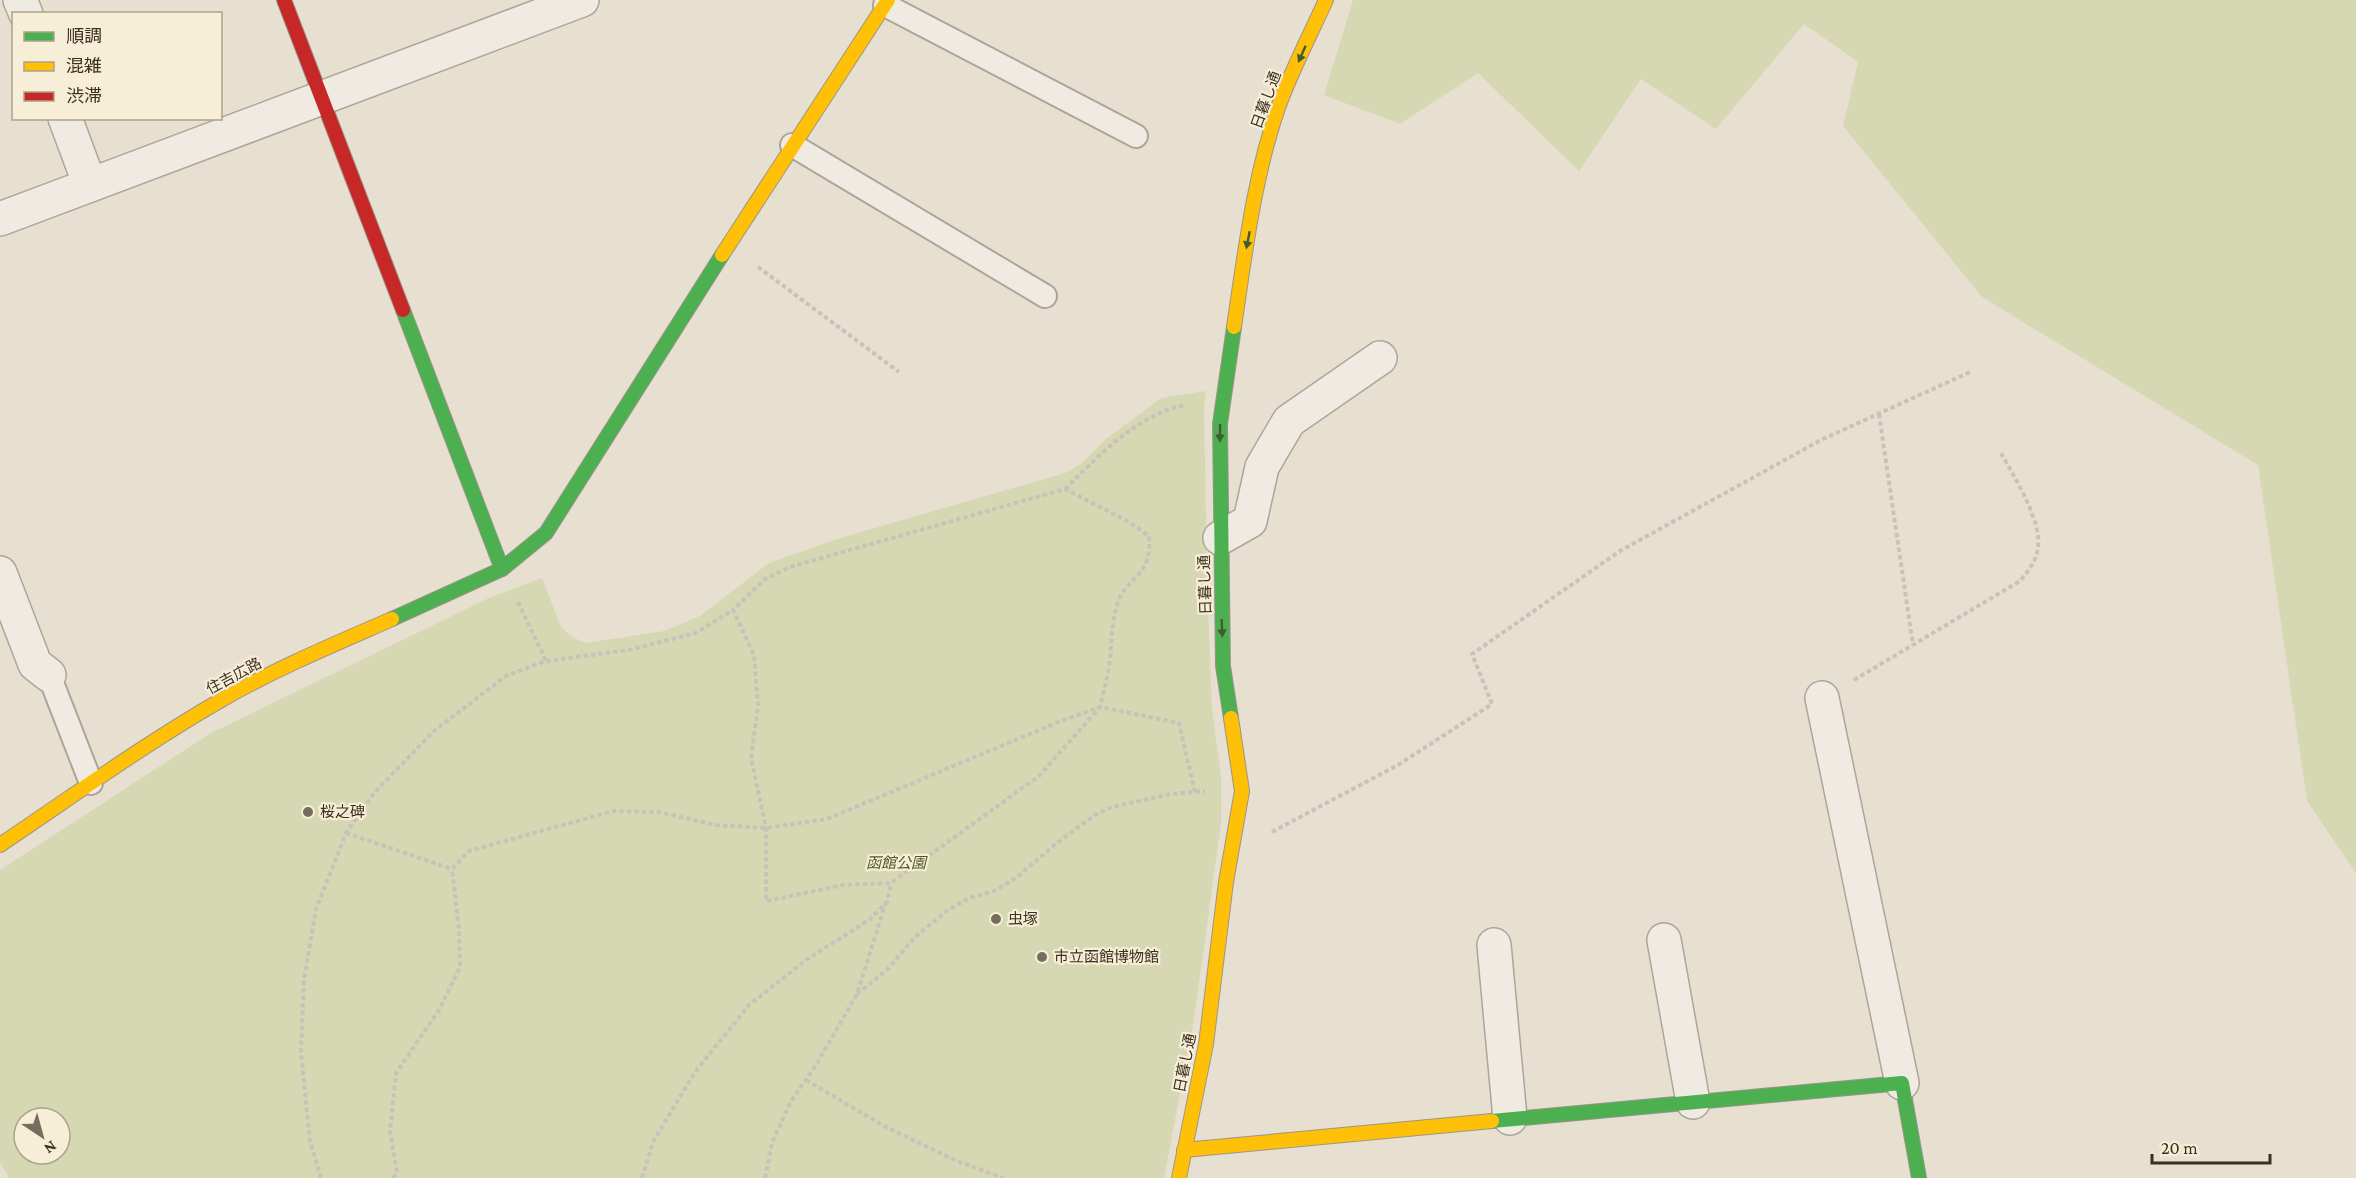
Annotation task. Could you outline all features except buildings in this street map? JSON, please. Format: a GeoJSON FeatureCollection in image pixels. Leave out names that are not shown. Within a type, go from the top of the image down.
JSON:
{"type":"FeatureCollection","features":[{"type":"Feature","properties":{"kind":"street"},"geometry":{"type":"LineString","coordinates":[[284,0],[502,569]]}},
{"type":"Feature","properties":{"kind":"street"},"geometry":{"type":"LineString","coordinates":[[0,219],[582,0]]}},
{"type":"Feature","properties":{"kind":"street","name":"日暮し通"},"geometry":{"type":"LineString","coordinates":[[1179,1178],[1206,1044],[1226,882],[1242,791],[1223,666],[1220,424],[1245,254],[1263,162],[1279,105],[1326,0]]}},
{"type":"Feature","properties":{"kind":"street","name":"住吉広路"},"geometry":{"type":"LineString","coordinates":[[0,845],[174,728],[235,693],[296,662],[502,569],[546,532],[792,145],[886,3]]}},
{"type":"Feature","properties":{"kind":"street"},"geometry":{"type":"LineString","coordinates":[[66,120],[90,185]]}},
{"type":"Feature","properties":{"kind":"street"},"geometry":{"type":"LineString","coordinates":[[1220,538],[1250,521],[1262,467],[1289,422],[1380,358]]}},
{"type":"Feature","properties":{"kind":"street"},"geometry":{"type":"LineString","coordinates":[[0,573],[35,664],[49,675]]}},
{"type":"Feature","properties":{"kind":"street"},"geometry":{"type":"LineString","coordinates":[[1822,698],[1902,1083],[1919,1178]]}},
{"type":"Feature","properties":{"kind":"street"},"geometry":{"type":"LineString","coordinates":[[1664,940],[1694,1102]]}},
{"type":"Feature","properties":{"kind":"street"},"geometry":{"type":"LineString","coordinates":[[1494,945],[1510,1118]]}},
{"type":"Feature","properties":{"kind":"street"},"geometry":{"type":"LineString","coordinates":[[1184,1150],[1902,1083]]}},
{"type":"Feature","properties":{"kind":"lane"},"geometry":{"type":"LineString","coordinates":[[886,3],[1136,136]]}},
{"type":"Feature","properties":{"kind":"lane"},"geometry":{"type":"LineString","coordinates":[[792,145],[1045,296]]}},
{"type":"Feature","properties":{"kind":"lane"},"geometry":{"type":"LineString","coordinates":[[49,675],[92,783]]}},
{"type":"Feature","properties":{"kind":"path"},"geometry":{"type":"LineString","coordinates":[[728,245],[898,372]]}},
{"type":"Feature","properties":{"kind":"path"},"geometry":{"type":"LineString","coordinates":[[1267,839],[1273,831],[1398,765],[1492,704],[1472,654],[1620,551],[1781,461],[1970,372]]}},
{"type":"Feature","properties":{"kind":"path"},"geometry":{"type":"LineString","coordinates":[[321,1178],[310,1141],[302,1053],[304,979],[316,909],[346,833],[374,794],[434,731],[506,676],[546,661],[629,650],[696,633],[734,610],[765,579],[790,567],[1065,489],[1113,443],[1165,409],[1224,398]]}},
{"type":"Feature","properties":{"kind":"path"},"geometry":{"type":"LineString","coordinates":[[1879,414],[1913,645]]}},
{"type":"Feature","properties":{"kind":"path"},"geometry":{"type":"LineString","coordinates":[[1822,698],[2020,581],[2032,566],[2038,547],[2036,528],[2022,492],[2001,453]]}},
{"type":"Feature","properties":{"kind":"path"},"geometry":{"type":"LineString","coordinates":[[734,610],[754,655],[758,706],[751,758],[766,828],[766,901],[843,885],[891,883],[1039,776],[1100,707],[1109,669],[1118,603],[1128,585],[1141,574],[1150,551],[1149,536],[1129,522],[1065,489]]}},
{"type":"Feature","properties":{"kind":"path"},"geometry":{"type":"LineString","coordinates":[[502,569],[546,661]]}},
{"type":"Feature","properties":{"kind":"path"},"geometry":{"type":"LineString","coordinates":[[452,869],[469,851],[613,811],[658,813],[716,825],[766,828],[827,819],[1063,720],[1100,707],[1179,723],[1195,792]]}},
{"type":"Feature","properties":{"kind":"path"},"geometry":{"type":"LineString","coordinates":[[857,994],[887,970],[915,937],[945,912],[969,898],[994,891],[1016,878],[1058,842],[1095,815],[1112,807],[1171,794],[1242,791]]}},
{"type":"Feature","properties":{"kind":"path"},"geometry":{"type":"LineString","coordinates":[[346,833],[452,869]]}},
{"type":"Feature","properties":{"kind":"path"},"geometry":{"type":"LineString","coordinates":[[393,1178],[397,1173],[390,1131],[396,1073],[439,1010],[460,967],[459,929],[452,869]]}},
{"type":"Feature","properties":{"kind":"path"},"geometry":{"type":"LineString","coordinates":[[765,1178],[772,1143],[790,1103],[857,994],[891,883]]}},
{"type":"Feature","properties":{"kind":"path"},"geometry":{"type":"LineString","coordinates":[[642,1178],[653,1142],[695,1072],[749,1005],[806,960],[869,920],[887,902]]}},
{"type":"Feature","properties":{"kind":"path"},"geometry":{"type":"LineString","coordinates":[[806,1080],[884,1126],[957,1161],[1003,1178]]}},
{"type":"Feature","properties":{"kind":"green space"},"geometry":{"type":"Polygon","coordinates":[[[1353,0],[2356,0],[2356,873],[2307,801],[2258,465],[1982,297],[1843,126],[1858,62],[1804,24],[1716,129],[1641,79],[1579,171],[1478,73],[1400,124],[1324,95],[1353,0]]]}},
{"type":"Feature","properties":{"kind":"green space","name":"函館公園"},"geometry":{"type":"Polygon","coordinates":[[[1206,391],[1204,408],[1207,581],[1212,710],[1221,776],[1221,823],[1194,1020],[1164,1178],[9,1178],[0,1162],[0,870],[211,733],[489,598],[542,578],[561,627],[572,637],[586,643],[664,631],[700,616],[769,563],[837,539],[1065,473],[1081,464],[1106,439],[1161,398],[1206,391]]]}},
{"type":"Feature","properties":{"kind":"traffic: fast"},"geometry":{"type":"LineString","coordinates":[[392,619],[502,569],[546,533],[722,255]]}},
{"type":"Feature","properties":{"kind":"traffic: fast"},"geometry":{"type":"LineString","coordinates":[[403,310],[502,569]]}},
{"type":"Feature","properties":{"kind":"traffic: fast"},"geometry":{"type":"LineString","coordinates":[[1231,718],[1223,666],[1220,424],[1234,327]]}},
{"type":"Feature","properties":{"kind":"traffic: fast"},"geometry":{"type":"LineString","coordinates":[[1492,1121],[1902,1083],[1919,1178]]}},
{"type":"Feature","properties":{"kind":"traffic: slow"},"geometry":{"type":"LineString","coordinates":[[722,255],[888,0]]}},
{"type":"Feature","properties":{"kind":"traffic: slow"},"geometry":{"type":"LineString","coordinates":[[1234,327],[1251,215],[1270,132],[1290,79],[1326,0]]}},
{"type":"Feature","properties":{"kind":"traffic: slow"},"geometry":{"type":"LineString","coordinates":[[0,845],[138,752],[223,699],[285,667],[392,619]]}},
{"type":"Feature","properties":{"kind":"traffic: slow"},"geometry":{"type":"LineString","coordinates":[[1179,1178],[1206,1044],[1226,882],[1242,791],[1231,718]]}},
{"type":"Feature","properties":{"kind":"traffic: slow"},"geometry":{"type":"LineString","coordinates":[[1184,1150],[1492,1121]]}},
{"type":"Feature","properties":{"kind":"traffic: jam"},"geometry":{"type":"LineString","coordinates":[[284,0],[403,310]]}},
{"type":"Feature","properties":{"kind":"place","name":"桜之碑"},"geometry":{"type":"Point","coordinates":[308,812]}},
{"type":"Feature","properties":{"kind":"place","name":"虫塚"},"geometry":{"type":"Point","coordinates":[996,919]}},
{"type":"Feature","properties":{"kind":"place","name":"市立函館博物館"},"geometry":{"type":"Point","coordinates":[1042,957]}}]}
